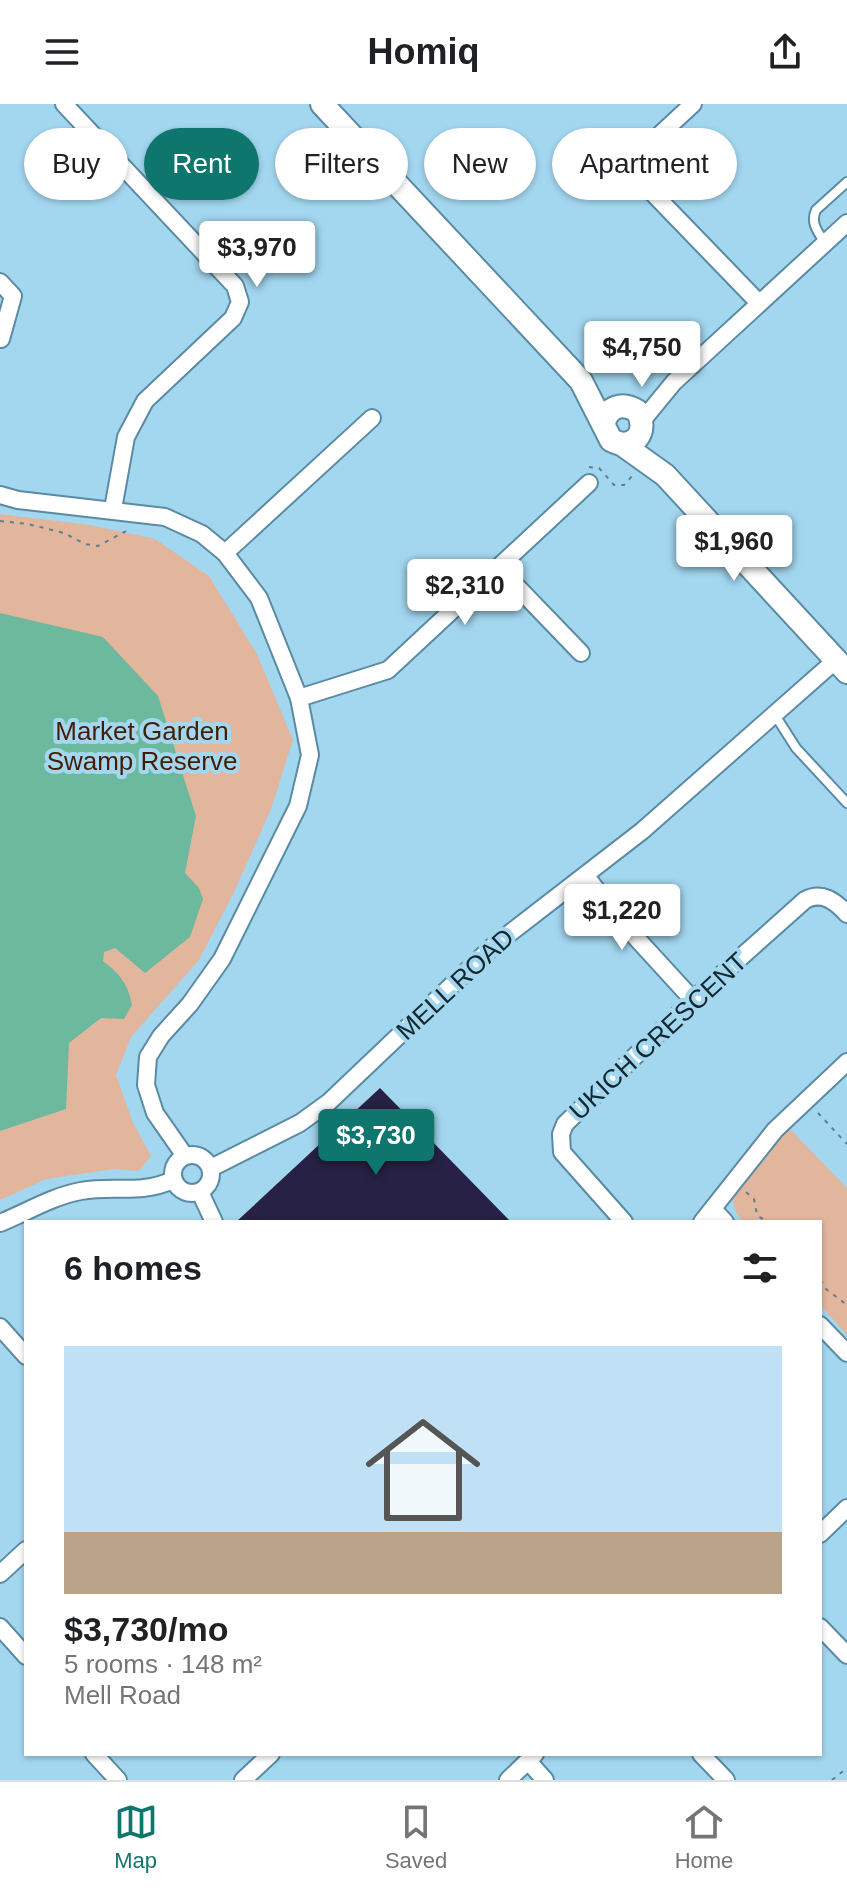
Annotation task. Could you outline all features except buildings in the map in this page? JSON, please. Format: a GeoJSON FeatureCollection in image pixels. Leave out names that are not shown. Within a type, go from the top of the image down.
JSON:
{"type":"FeatureCollection","features":[{"type":"Feature","properties":{"kind":"main road"},"geometry":{"type":"LineString","coordinates":[[322,104],[581,381],[634,416],[665,475]]}},
{"type":"Feature","properties":{"kind":"main road"},"geometry":{"type":"LineString","coordinates":[[581,381],[604,424],[607,436],[616,444],[635,441],[634,416]]}},
{"type":"Feature","properties":{"kind":"main road"},"geometry":{"type":"LineString","coordinates":[[604,424],[613,409],[634,416]]}},
{"type":"Feature","properties":{"kind":"main road"},"geometry":{"type":"LineString","coordinates":[[623,445],[665,475],[841,666]]}},
{"type":"Feature","properties":{"kind":"street"},"geometry":{"type":"LineString","coordinates":[[64,104],[235,286],[240,302],[233,318],[145,401],[126,437],[113,509]]}},
{"type":"Feature","properties":{"kind":"street"},"geometry":{"type":"LineString","coordinates":[[693,104],[639,154],[634,170],[759,303]]}},
{"type":"Feature","properties":{"kind":"street"},"geometry":{"type":"LineString","coordinates":[[634,416],[847,223]]}},
{"type":"Feature","properties":{"kind":"street"},"geometry":{"type":"LineString","coordinates":[[0,282],[13,296],[1,339]]}},
{"type":"Feature","properties":{"kind":"street"},"geometry":{"type":"LineString","coordinates":[[225,553],[372,418]]}},
{"type":"Feature","properties":{"kind":"street"},"geometry":{"type":"LineString","coordinates":[[299,698],[388,670],[499,568],[588,476]]}},
{"type":"Feature","properties":{"kind":"street"},"geometry":{"type":"LineString","coordinates":[[0,495],[18,500],[165,517],[202,534],[225,553],[259,598],[299,698],[310,755],[298,806],[222,959],[148,1057],[146,1085],[155,1113],[185,1156]]}},
{"type":"Feature","properties":{"kind":"street"},"geometry":{"type":"LineString","coordinates":[[499,568],[581,653]]}},
{"type":"Feature","properties":{"kind":"street","name":"MELL ROAD"},"geometry":{"type":"LineString","coordinates":[[211,1168],[300,1123],[329,1102],[492,947],[642,831],[774,714],[841,666]]}},
{"type":"Feature","properties":{"kind":"street"},"geometry":{"type":"LineString","coordinates":[[586,876],[618,918],[693,1000]]}},
{"type":"Feature","properties":{"kind":"street","name":"UKICH CRESCENT"},"geometry":{"type":"LineString","coordinates":[[622,1220],[562,1152],[561,1134],[571,1116],[693,1000],[805,900],[812,896],[833,900],[847,914]]}},
{"type":"Feature","properties":{"kind":"street"},"geometry":{"type":"LineString","coordinates":[[708,1215],[775,1130],[847,1062]]}},
{"type":"Feature","properties":{"kind":"street"},"geometry":{"type":"LineString","coordinates":[[197,1155],[211,1168],[211,1180],[200,1192],[181,1191],[173,1180],[176,1163],[185,1156],[197,1155]]}},
{"type":"Feature","properties":{"kind":"street"},"geometry":{"type":"LineString","coordinates":[[0,1223],[71,1194],[98,1189],[146,1190],[173,1180]]}},
{"type":"Feature","properties":{"kind":"street"},"geometry":{"type":"LineString","coordinates":[[200,1192],[213,1220]]}},
{"type":"Feature","properties":{"kind":"street"},"geometry":{"type":"LineString","coordinates":[[0,1327],[24,1354]]}},
{"type":"Feature","properties":{"kind":"street"},"geometry":{"type":"LineString","coordinates":[[822,1329],[847,1353]]}},
{"type":"Feature","properties":{"kind":"street"},"geometry":{"type":"LineString","coordinates":[[822,1532],[847,1508]]}},
{"type":"Feature","properties":{"kind":"street"},"geometry":{"type":"LineString","coordinates":[[0,1574],[24,1552]]}},
{"type":"Feature","properties":{"kind":"street"},"geometry":{"type":"LineString","coordinates":[[0,1627],[24,1654]]}},
{"type":"Feature","properties":{"kind":"street"},"geometry":{"type":"LineString","coordinates":[[822,1629],[847,1655]]}},
{"type":"Feature","properties":{"kind":"street"},"geometry":{"type":"LineString","coordinates":[[96,1756],[118,1780]]}},
{"type":"Feature","properties":{"kind":"street"},"geometry":{"type":"LineString","coordinates":[[243,1780],[269,1756]]}},
{"type":"Feature","properties":{"kind":"street"},"geometry":{"type":"LineString","coordinates":[[703,1756],[726,1780]]}},
{"type":"Feature","properties":{"kind":"street"},"geometry":{"type":"LineString","coordinates":[[508,1780],[532,1758],[545,1780]]}},
{"type":"Feature","properties":{"kind":"lane"},"geometry":{"type":"LineString","coordinates":[[825,243],[814,225],[816,210],[847,182]]}},
{"type":"Feature","properties":{"kind":"lane"},"geometry":{"type":"LineString","coordinates":[[774,714],[796,748],[847,803]]}},
{"type":"Feature","properties":{"kind":"path"},"geometry":{"type":"LineString","coordinates":[[588,476],[599,468],[612,483],[619,485],[632,478],[638,468]]}},
{"type":"Feature","properties":{"kind":"path"},"geometry":{"type":"LineString","coordinates":[[0,521],[64,533],[85,544],[98,546],[132,528]]}},
{"type":"Feature","properties":{"kind":"path"},"geometry":{"type":"LineString","coordinates":[[805,1099],[847,1144]]}},
{"type":"Feature","properties":{"kind":"path"},"geometry":{"type":"LineString","coordinates":[[733,1181],[754,1199],[757,1215],[764,1220]]}},
{"type":"Feature","properties":{"kind":"path"},"geometry":{"type":"LineString","coordinates":[[822,1283],[847,1305]]}},
{"type":"Feature","properties":{"kind":"path"},"geometry":{"type":"LineString","coordinates":[[832,1780],[847,1768]]}},
{"type":"Feature","properties":{"kind":"green space","name":"Market Garden Swamp Reserve"},"geometry":{"type":"Polygon","coordinates":[[[0,514],[90,525],[155,539],[209,576],[257,654],[293,740],[271,809],[199,960],[131,1037],[116,1075],[133,1123],[151,1156],[139,1171],[114,1169],[46,1179],[0,1200],[0,514]]]}},
{"type":"Feature","properties":{"kind":"green space"},"geometry":{"type":"Polygon","coordinates":[[[788,1127],[847,1188],[847,1335],[822,1307],[822,1220],[741,1220],[736,1213],[732,1197],[758,1160],[788,1127]]]}},
{"type":"Feature","properties":{"kind":"shaded area"},"geometry":{"type":"Polygon","coordinates":[[[0,613],[103,637],[158,696],[196,816],[185,873],[199,888],[203,899],[190,937],[145,973],[115,948],[104,952],[103,961],[114,970],[128,991],[132,1005],[124,1019],[101,1018],[69,1043],[66,1109],[0,1131],[0,613]]]}}]}
